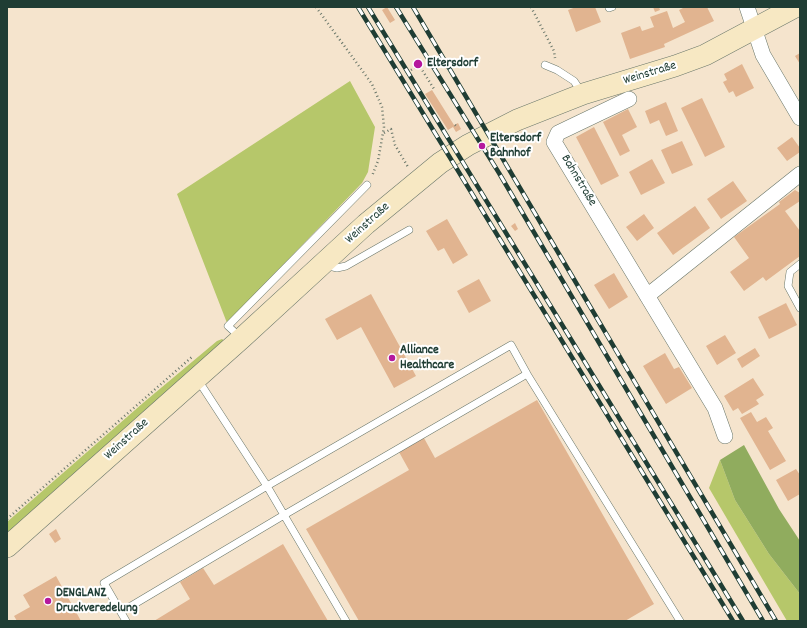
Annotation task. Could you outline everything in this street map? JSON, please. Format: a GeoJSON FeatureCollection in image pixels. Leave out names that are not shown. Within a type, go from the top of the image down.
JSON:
{"type":"FeatureCollection","features":[{"type":"Feature","properties":{"kind":"main road","name":"Weinstraße"},"geometry":{"type":"LineString","coordinates":[[7,547],[242,338],[372,219],[440,163],[468,145],[500,128],[550,106],[705,55],[755,30],[795,7]]}},
{"type":"Feature","properties":{"kind":"street"},"geometry":{"type":"LineString","coordinates":[[747,7],[763,55],[800,118]]}},
{"type":"Feature","properties":{"kind":"street","name":"Bahnstraße"},"geometry":{"type":"LineString","coordinates":[[629,99],[558,133],[554,142],[715,408],[725,436]]}},
{"type":"Feature","properties":{"kind":"street"},"geometry":{"type":"LineString","coordinates":[[647,296],[800,174]]}},
{"type":"Feature","properties":{"kind":"lane"},"geometry":{"type":"LineString","coordinates":[[545,65],[557,70],[574,81],[583,94]]}},
{"type":"Feature","properties":{"kind":"lane"},"geometry":{"type":"LineString","coordinates":[[242,338],[228,326],[367,185]]}},
{"type":"Feature","properties":{"kind":"lane"},"geometry":{"type":"LineString","coordinates":[[323,265],[337,268],[346,266],[409,230]]}},
{"type":"Feature","properties":{"kind":"lane"},"geometry":{"type":"LineString","coordinates":[[800,264],[790,272],[788,286],[800,308]]}},
{"type":"Feature","properties":{"kind":"lane"},"geometry":{"type":"LineString","coordinates":[[126,621],[104,583],[267,486],[512,345],[527,374],[680,621]]}},
{"type":"Feature","properties":{"kind":"lane"},"geometry":{"type":"LineString","coordinates":[[121,612],[284,515],[527,374]]}},
{"type":"Feature","properties":{"kind":"lane"},"geometry":{"type":"LineString","coordinates":[[197,378],[267,486],[346,621]]}},
{"type":"Feature","properties":{"kind":"path"},"geometry":{"type":"LineString","coordinates":[[316,7],[378,94],[385,118],[378,161],[367,185]]}},
{"type":"Feature","properties":{"kind":"path"},"geometry":{"type":"LineString","coordinates":[[531,7],[554,51],[557,70]]}},
{"type":"Feature","properties":{"kind":"path"},"geometry":{"type":"LineString","coordinates":[[411,70],[419,65],[434,89]]}},
{"type":"Feature","properties":{"kind":"path"},"geometry":{"type":"LineString","coordinates":[[383,134],[391,129],[395,145],[403,159]]}},
{"type":"Feature","properties":{"kind":"path"},"geometry":{"type":"LineString","coordinates":[[7,519],[194,355]]}},
{"type":"Feature","properties":{"kind":"green space"},"geometry":{"type":"Polygon","coordinates":[[[350,81],[375,127],[368,172],[362,183],[227,323],[177,194],[350,81]]]}},
{"type":"Feature","properties":{"kind":"green space"},"geometry":{"type":"Polygon","coordinates":[[[222,339],[225,341],[7,535],[7,522],[143,403],[217,341],[222,339]]]}},
{"type":"Feature","properties":{"kind":"green space"},"geometry":{"type":"Polygon","coordinates":[[[744,445],[779,509],[800,541],[800,594],[769,554],[735,500],[720,460],[744,445]]]}},
{"type":"Feature","properties":{"kind":"green space"},"geometry":{"type":"Polygon","coordinates":[[[720,460],[735,500],[769,554],[800,594],[800,621],[787,621],[709,488],[720,460]]]}},
{"type":"Feature","properties":{"kind":"building"},"geometry":{"type":"Polygon","coordinates":[[[387,7],[395,20],[390,23],[382,10],[387,7]]]}},
{"type":"Feature","properties":{"kind":"building"},"geometry":{"type":"Polygon","coordinates":[[[576,7],[595,7],[601,22],[576,32],[568,10],[576,7]]]}},
{"type":"Feature","properties":{"kind":"building"},"geometry":{"type":"Polygon","coordinates":[[[653,7],[659,7],[660,10],[655,12],[653,7]]]}},
{"type":"Feature","properties":{"kind":"building"},"geometry":{"type":"Polygon","coordinates":[[[685,7],[707,7],[714,21],[664,44],[665,47],[630,59],[621,33],[640,26],[642,31],[654,27],[650,17],[667,11],[673,28],[685,22],[679,10],[685,7]]]}},
{"type":"Feature","properties":{"kind":"building"},"geometry":{"type":"Polygon","coordinates":[[[800,53],[800,64],[795,56],[800,53]]]}},
{"type":"Feature","properties":{"kind":"building"},"geometry":{"type":"Polygon","coordinates":[[[742,64],[754,88],[736,97],[733,91],[729,93],[723,82],[727,80],[724,74],[742,64]]]}},
{"type":"Feature","properties":{"kind":"building"},"geometry":{"type":"Polygon","coordinates":[[[432,90],[454,125],[458,123],[461,129],[456,132],[453,127],[448,130],[425,94],[432,90]]]}},
{"type":"Feature","properties":{"kind":"building"},"geometry":{"type":"Polygon","coordinates":[[[702,98],[725,147],[705,157],[681,108],[702,98]]]}},
{"type":"Feature","properties":{"kind":"building"},"geometry":{"type":"Polygon","coordinates":[[[666,102],[678,131],[666,136],[659,120],[650,124],[645,111],[666,102]]]}},
{"type":"Feature","properties":{"kind":"building"},"geometry":{"type":"Polygon","coordinates":[[[628,109],[637,127],[622,135],[630,151],[620,156],[603,122],[628,109]]]}},
{"type":"Feature","properties":{"kind":"building"},"geometry":{"type":"Polygon","coordinates":[[[594,127],[619,176],[601,185],[576,137],[594,127]]]}},
{"type":"Feature","properties":{"kind":"building"},"geometry":{"type":"Polygon","coordinates":[[[792,137],[800,148],[800,152],[787,161],[777,148],[792,137]]]}},
{"type":"Feature","properties":{"kind":"building"},"geometry":{"type":"Polygon","coordinates":[[[682,141],[693,165],[672,174],[661,150],[682,141]]]}},
{"type":"Feature","properties":{"kind":"building"},"geometry":{"type":"Polygon","coordinates":[[[652,159],[665,183],[641,195],[629,172],[652,159]]]}},
{"type":"Feature","properties":{"kind":"building"},"geometry":{"type":"Polygon","coordinates":[[[733,181],[747,201],[721,219],[707,199],[733,181]]]}},
{"type":"Feature","properties":{"kind":"building"},"geometry":{"type":"Polygon","coordinates":[[[795,190],[800,193],[800,201],[785,211],[800,231],[800,256],[766,281],[763,277],[744,291],[730,272],[749,258],[734,237],[780,204],[779,202],[795,190]]]}},
{"type":"Feature","properties":{"kind":"building"},"geometry":{"type":"Polygon","coordinates":[[[695,206],[710,228],[673,255],[657,233],[695,206]]]}},
{"type":"Feature","properties":{"kind":"building"},"geometry":{"type":"Polygon","coordinates":[[[644,214],[654,228],[637,241],[626,227],[644,214]]]}},
{"type":"Feature","properties":{"kind":"building"},"geometry":{"type":"Polygon","coordinates":[[[447,219],[468,255],[453,264],[444,248],[438,251],[426,231],[447,219]]]}},
{"type":"Feature","properties":{"kind":"building"},"geometry":{"type":"Polygon","coordinates":[[[515,223],[518,229],[515,231],[511,226],[515,223]]]}},
{"type":"Feature","properties":{"kind":"building"},"geometry":{"type":"Polygon","coordinates":[[[614,273],[628,297],[609,309],[594,285],[614,273]]]}},
{"type":"Feature","properties":{"kind":"building"},"geometry":{"type":"Polygon","coordinates":[[[479,279],[491,301],[469,313],[457,291],[479,279]]]}},
{"type":"Feature","properties":{"kind":"building","name":"Alliance Healthcare"},"geometry":{"type":"Polygon","coordinates":[[[371,294],[416,376],[394,388],[361,327],[337,340],[325,319],[371,294]]]}},
{"type":"Feature","properties":{"kind":"building"},"geometry":{"type":"Polygon","coordinates":[[[786,303],[797,325],[769,339],[758,317],[786,303]]]}},
{"type":"Feature","properties":{"kind":"building"},"geometry":{"type":"Polygon","coordinates":[[[725,335],[736,353],[717,365],[706,346],[725,335]]]}},
{"type":"Feature","properties":{"kind":"building"},"geometry":{"type":"Polygon","coordinates":[[[755,348],[760,356],[742,368],[737,359],[755,348]]]}},
{"type":"Feature","properties":{"kind":"building"},"geometry":{"type":"Polygon","coordinates":[[[665,353],[674,369],[679,367],[692,388],[666,404],[643,366],[665,353]]]}},
{"type":"Feature","properties":{"kind":"building"},"geometry":{"type":"Polygon","coordinates":[[[753,378],[764,395],[756,400],[759,404],[742,414],[738,408],[733,411],[724,396],[753,378]]]}},
{"type":"Feature","properties":{"kind":"building"},"geometry":{"type":"Polygon","coordinates":[[[537,400],[654,604],[625,621],[359,621],[306,529],[409,470],[399,452],[424,438],[435,458],[537,400]]]}},
{"type":"Feature","properties":{"kind":"building"},"geometry":{"type":"Polygon","coordinates":[[[751,412],[757,422],[766,417],[773,428],[768,431],[786,461],[770,470],[740,418],[751,412]]]}},
{"type":"Feature","properties":{"kind":"building"},"geometry":{"type":"Polygon","coordinates":[[[796,469],[800,475],[800,494],[788,501],[776,480],[796,469]]]}},
{"type":"Feature","properties":{"kind":"building"},"geometry":{"type":"Polygon","coordinates":[[[56,529],[61,539],[55,543],[49,534],[56,529]]]}},
{"type":"Feature","properties":{"kind":"building"},"geometry":{"type":"Polygon","coordinates":[[[283,544],[328,621],[154,621],[190,599],[180,582],[203,568],[214,585],[283,544]]]}},
{"type":"Feature","properties":{"kind":"building","name":"DENGLANZ Druckveredelung"},"geometry":{"type":"Polygon","coordinates":[[[56,576],[81,621],[17,621],[14,616],[30,607],[23,595],[56,576]]]}},
{"type":"Feature","properties":{"kind":"railway"},"geometry":{"type":"LineString","coordinates":[[358,7],[733,621]]}},
{"type":"Feature","properties":{"kind":"railway"},"geometry":{"type":"LineString","coordinates":[[368,7],[743,621]]}},
{"type":"Feature","properties":{"kind":"railway"},"geometry":{"type":"LineString","coordinates":[[396,7],[499,173],[763,621]]}},
{"type":"Feature","properties":{"kind":"railway"},"geometry":{"type":"LineString","coordinates":[[413,7],[776,621]]}},
{"type":"Feature","properties":{"kind":"place","name":"Eltersdorf"},"geometry":{"type":"Point","coordinates":[418,64]}},
{"type":"Feature","properties":{"kind":"place","name":"Eltersdorf Bahnhof"},"geometry":{"type":"Point","coordinates":[482,146]}},
{"type":"Feature","properties":{"kind":"place","name":"Alliance Healthcare"},"geometry":{"type":"Point","coordinates":[392,358]}},
{"type":"Feature","properties":{"kind":"place","name":"DENGLANZ Druckveredelung"},"geometry":{"type":"Point","coordinates":[48,601]}}]}
